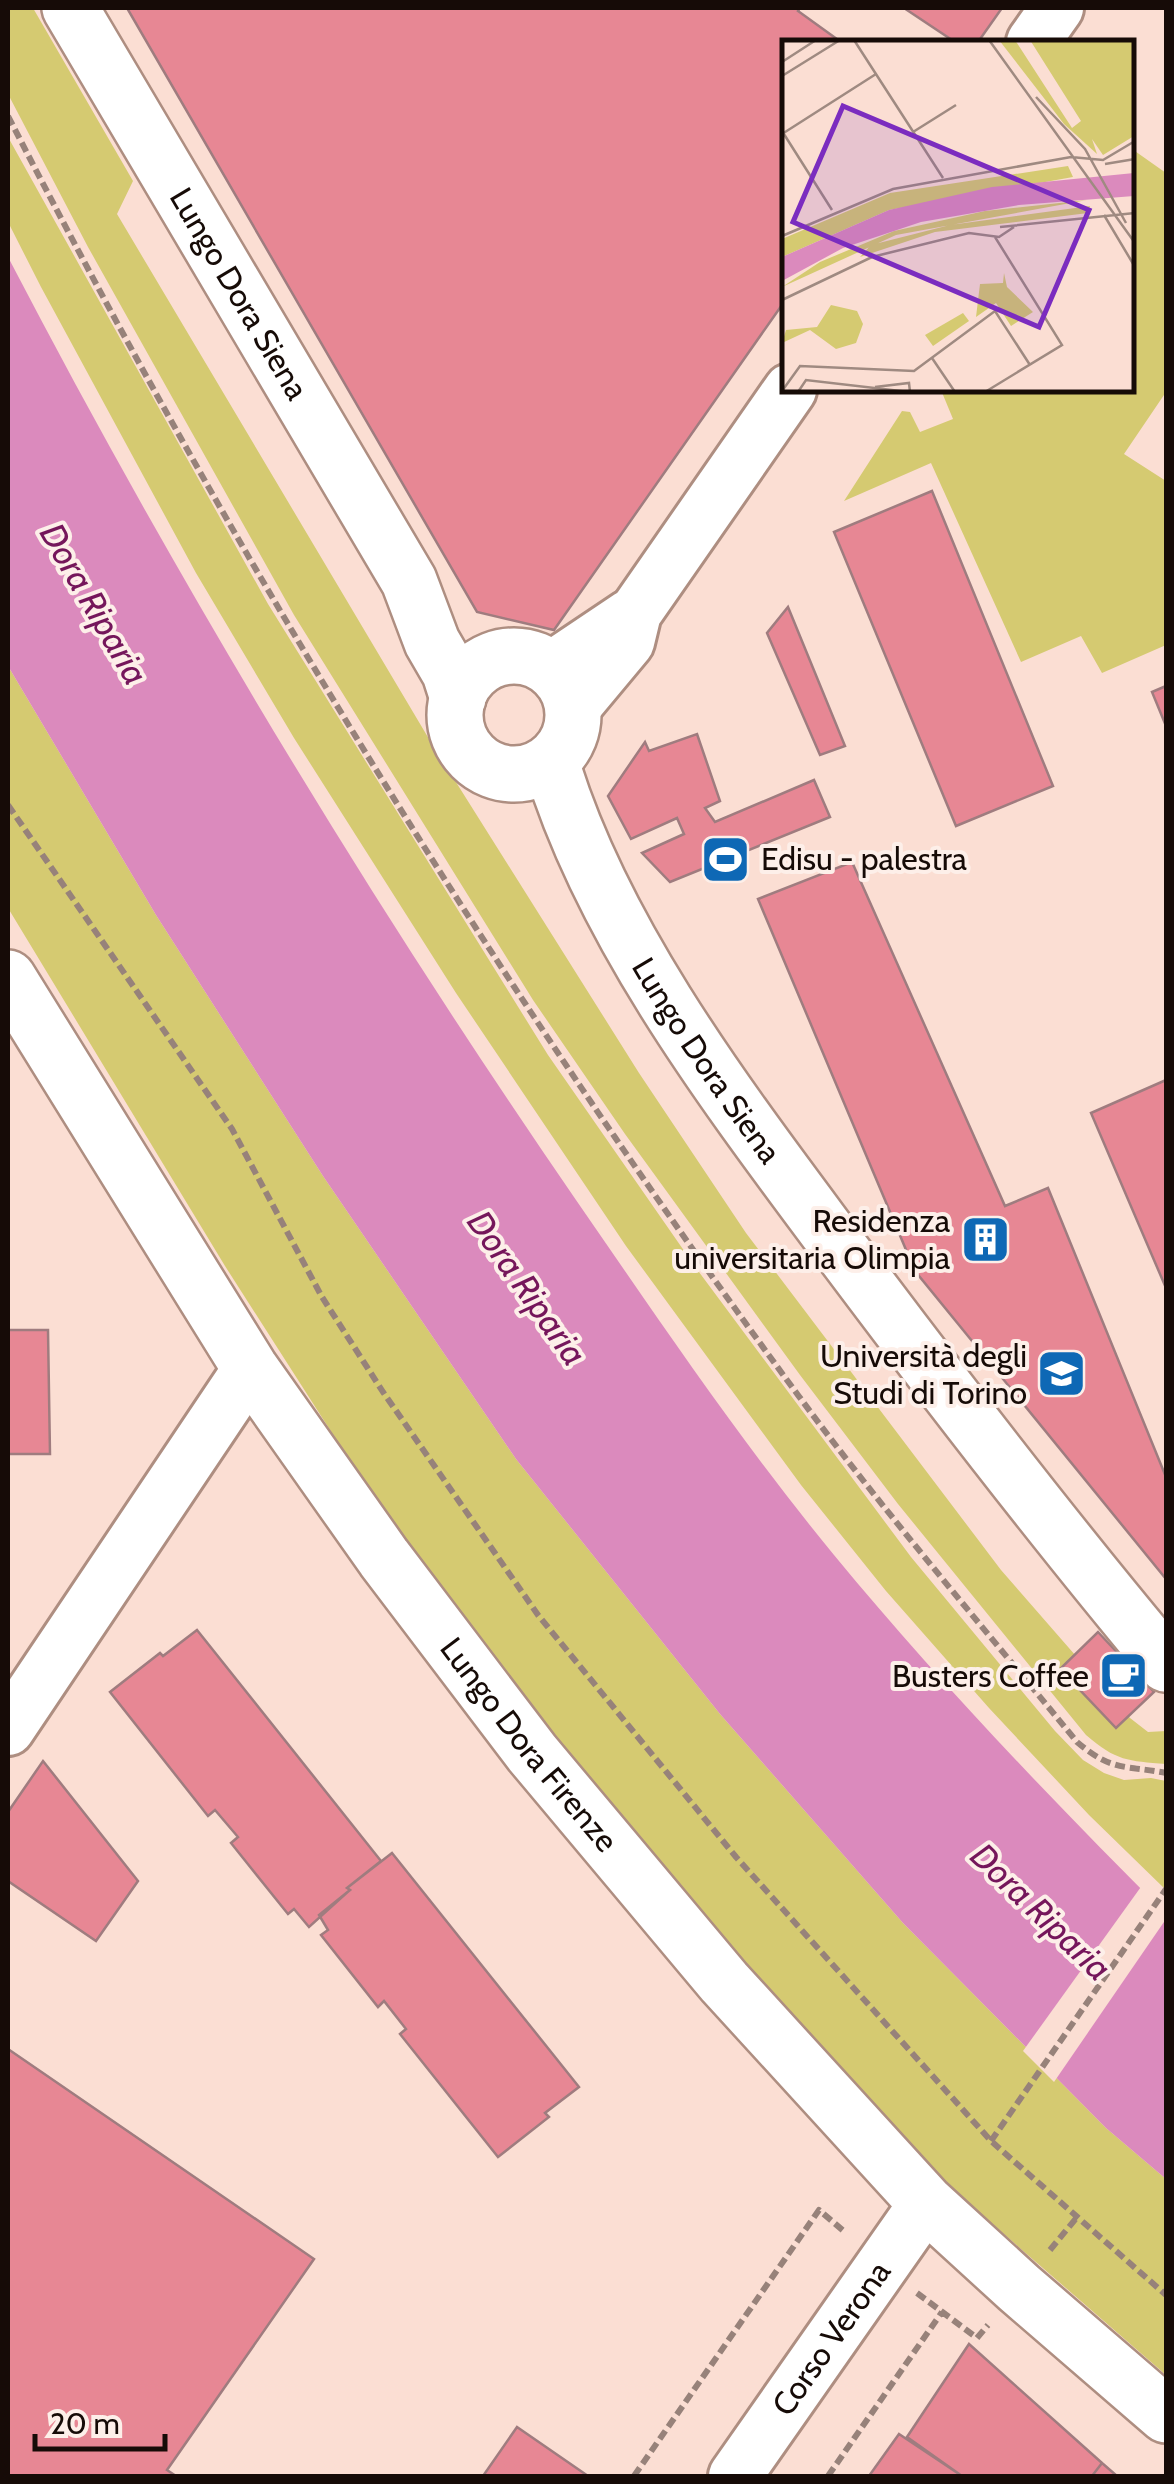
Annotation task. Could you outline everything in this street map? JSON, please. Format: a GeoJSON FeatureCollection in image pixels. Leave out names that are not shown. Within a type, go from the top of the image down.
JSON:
{"type":"FeatureCollection","features":[{"type":"Feature","properties":{"kind":"street","name":"Lungo Dora Siena"},"geometry":{"type":"LineString","coordinates":[[70,8],[409,581],[458,698]]}},
{"type":"Feature","properties":{"kind":"street"},"geometry":{"type":"LineString","coordinates":[[1033,40],[1057,8]]}},
{"type":"Feature","properties":{"kind":"street"},"geometry":{"type":"LineString","coordinates":[[543,678],[572,726],[567,742],[551,762],[522,774],[502,774],[482,766],[458,734],[455,713],[470,676],[485,664],[543,678],[628,642],[635,613],[789,392]]}},
{"type":"Feature","properties":{"kind":"street","name":"Lungo Dora Siena"},"geometry":{"type":"LineString","coordinates":[[409,581],[438,612],[543,678]]}},
{"type":"Feature","properties":{"kind":"street","name":"Lungo Dora Siena"},"geometry":{"type":"LineString","coordinates":[[551,762],[566,806],[629,943],[694,1042],[778,1164],[962,1412],[1166,1664]]}},
{"type":"Feature","properties":{"kind":"street","name":"Lungo Dora Firenze"},"geometry":{"type":"LineString","coordinates":[[8,978],[250,1368],[384,1558],[532,1753],[724,1982],[926,2202],[1166,2416]]}},
{"type":"Feature","properties":{"kind":"street"},"geometry":{"type":"LineString","coordinates":[[8,1730],[250,1368]]}},
{"type":"Feature","properties":{"kind":"street","name":"Corso Verona"},"geometry":{"type":"LineString","coordinates":[[735,2476],[926,2202]]}},
{"type":"Feature","properties":{"kind":"path"},"geometry":{"type":"LineString","coordinates":[[8,116],[270,594],[467,914],[635,1168],[816,1418],[1077,1742],[1098,1760],[1126,1770],[1166,1774]]}},
{"type":"Feature","properties":{"kind":"path"},"geometry":{"type":"LineString","coordinates":[[8,805],[196,1074],[240,1145],[332,1313],[538,1615],[736,1857],[991,2142],[1166,2295]]}},
{"type":"Feature","properties":{"kind":"path"},"geometry":{"type":"LineString","coordinates":[[991,2142],[1166,1889]]}},
{"type":"Feature","properties":{"kind":"path"},"geometry":{"type":"LineString","coordinates":[[634,2476],[820,2210]]}},
{"type":"Feature","properties":{"kind":"path"},"geometry":{"type":"LineString","coordinates":[[921,2297],[976,2338]]}},
{"type":"Feature","properties":{"kind":"path"},"geometry":{"type":"LineString","coordinates":[[828,2476],[942,2312]]}},
{"type":"Feature","properties":{"kind":"shaded area"},"geometry":{"type":"Polygon","coordinates":[[[8,8],[33,8],[133,181],[117,214],[432,744],[639,1073],[746,1233],[1001,1570],[1130,1718],[1148,1732],[1166,1731],[1166,1764],[1123,1758],[1086,1735],[898,1504],[800,1375],[533,1000],[294,615],[88,247],[8,94],[8,8]]]}},
{"type":"Feature","properties":{"kind":"shaded area"},"geometry":{"type":"Polygon","coordinates":[[[8,137],[268,604],[548,1055],[696,1268],[911,1557],[1055,1731],[1083,1760],[1104,1773],[1124,1780],[1166,1781],[1166,1890],[989,1708],[886,1591],[801,1485],[626,1246],[456,993],[294,738],[196,573],[41,287],[8,222],[8,137]]]}},
{"type":"Feature","properties":{"kind":"shaded area"},"geometry":{"type":"Polygon","coordinates":[[[1134,150],[1166,173],[1166,392],[1124,454],[1166,481],[1166,645],[1102,673],[1081,636],[1021,662],[931,463],[844,501],[902,411],[910,412],[920,432],[953,419],[942,392],[1134,392],[1134,150]]]}},
{"type":"Feature","properties":{"kind":"shaded area"},"geometry":{"type":"Polygon","coordinates":[[[8,666],[156,915],[323,1176],[516,1459],[720,1714],[903,1923],[1106,2128],[1166,2179],[1166,2375],[952,2189],[723,1938],[572,1761],[437,1586],[339,1444],[225,1266],[8,908],[8,666]]]}},
{"type":"Feature","properties":{"kind":"water","name":"Dora Riparia"},"geometry":{"type":"Polygon","coordinates":[[[8,257],[207,619],[349,855],[499,1086],[670,1335],[766,1469],[873,1602],[996,1739],[1166,1914],[1166,2179],[1106,2128],[903,1923],[720,1714],[516,1459],[323,1176],[156,915],[8,666],[8,257]]]}},
{"type":"Feature","properties":{"kind":"pier"},"geometry":{"type":"Polygon","coordinates":[[[1143,1884],[1166,1907],[1166,1919],[1054,2082],[1023,2051],[1143,1884]]]}},
{"type":"Feature","properties":{"kind":"building"},"geometry":{"type":"Polygon","coordinates":[[[127,8],[800,8],[798,11],[838,40],[782,40],[782,305],[554,630],[477,612],[127,8]]]}},
{"type":"Feature","properties":{"kind":"building"},"geometry":{"type":"Polygon","coordinates":[[[904,8],[1002,8],[979,40],[952,40],[904,8]]]}},
{"type":"Feature","properties":{"kind":"building"},"geometry":{"type":"Polygon","coordinates":[[[932,491],[1053,786],[956,826],[834,532],[932,491]]]}},
{"type":"Feature","properties":{"kind":"building"},"geometry":{"type":"Polygon","coordinates":[[[788,607],[845,746],[820,755],[767,633],[788,607]]]}},
{"type":"Feature","properties":{"kind":"building"},"geometry":{"type":"Polygon","coordinates":[[[1166,686],[1166,726],[1152,692],[1166,686]]]}},
{"type":"Feature","properties":{"kind":"building"},"geometry":{"type":"Polygon","coordinates":[[[697,734],[720,801],[705,808],[715,822],[814,780],[830,817],[670,882],[642,853],[684,834],[677,818],[631,839],[608,796],[645,742],[649,751],[697,734]]]}},
{"type":"Feature","properties":{"kind":"building","name":"Università degli Studi di Torino"},"geometry":{"type":"Polygon","coordinates":[[[852,862],[1005,1206],[1048,1188],[1166,1477],[1166,1579],[915,1271],[758,899],[852,862]]]}},
{"type":"Feature","properties":{"kind":"building"},"geometry":{"type":"Polygon","coordinates":[[[1166,1080],[1166,1288],[1091,1113],[1166,1080]]]}},
{"type":"Feature","properties":{"kind":"building"},"geometry":{"type":"Polygon","coordinates":[[[8,1330],[48,1330],[50,1454],[8,1454],[8,1330]]]}},
{"type":"Feature","properties":{"kind":"building"},"geometry":{"type":"Polygon","coordinates":[[[197,1630],[381,1861],[347,1888],[350,1890],[309,1927],[294,1909],[288,1914],[231,1843],[238,1837],[215,1810],[208,1816],[110,1692],[197,1630]]]}},
{"type":"Feature","properties":{"kind":"building"},"geometry":{"type":"Polygon","coordinates":[[[1098,1632],[1154,1692],[1116,1728],[1060,1669],[1098,1632]]]}},
{"type":"Feature","properties":{"kind":"building"},"geometry":{"type":"Polygon","coordinates":[[[43,1761],[138,1881],[96,1941],[8,1881],[8,1812],[43,1761]]]}},
{"type":"Feature","properties":{"kind":"building"},"geometry":{"type":"Polygon","coordinates":[[[392,1853],[579,2087],[545,2113],[549,2117],[498,2157],[400,2034],[406,2029],[384,2001],[378,2007],[321,1935],[328,1930],[319,1915],[392,1853]]]}},
{"type":"Feature","properties":{"kind":"building"},"geometry":{"type":"Polygon","coordinates":[[[8,2049],[314,2259],[167,2470],[176,2476],[8,2476],[8,2049]]]}},
{"type":"Feature","properties":{"kind":"building"},"geometry":{"type":"Polygon","coordinates":[[[969,2344],[1102,2463],[1092,2476],[962,2476],[907,2437],[969,2344]]]}},
{"type":"Feature","properties":{"kind":"building"},"geometry":{"type":"Polygon","coordinates":[[[517,2427],[588,2476],[483,2476],[517,2427]]]}},
{"type":"Feature","properties":{"kind":"building"},"geometry":{"type":"Polygon","coordinates":[[[899,2434],[962,2476],[869,2476],[899,2434]]]}},
{"type":"Feature","properties":{"kind":"building"},"geometry":{"type":"Polygon","coordinates":[[[1102,2463],[1117,2476],[1092,2476],[1102,2463]]]}},
{"type":"Feature","properties":{"kind":"place","name":"Edisu - palestra"},"geometry":{"type":"Point","coordinates":[726,859]}},
{"type":"Feature","properties":{"kind":"place","name":"Residenza universitaria Olimpia"},"geometry":{"type":"Point","coordinates":[985,1239]}},
{"type":"Feature","properties":{"kind":"place","name":"Università degli Studi di Torino"},"geometry":{"type":"Point","coordinates":[1062,1374]}},
{"type":"Feature","properties":{"kind":"place","name":"Busters Coffee"},"geometry":{"type":"Point","coordinates":[1124,1676]}}]}
